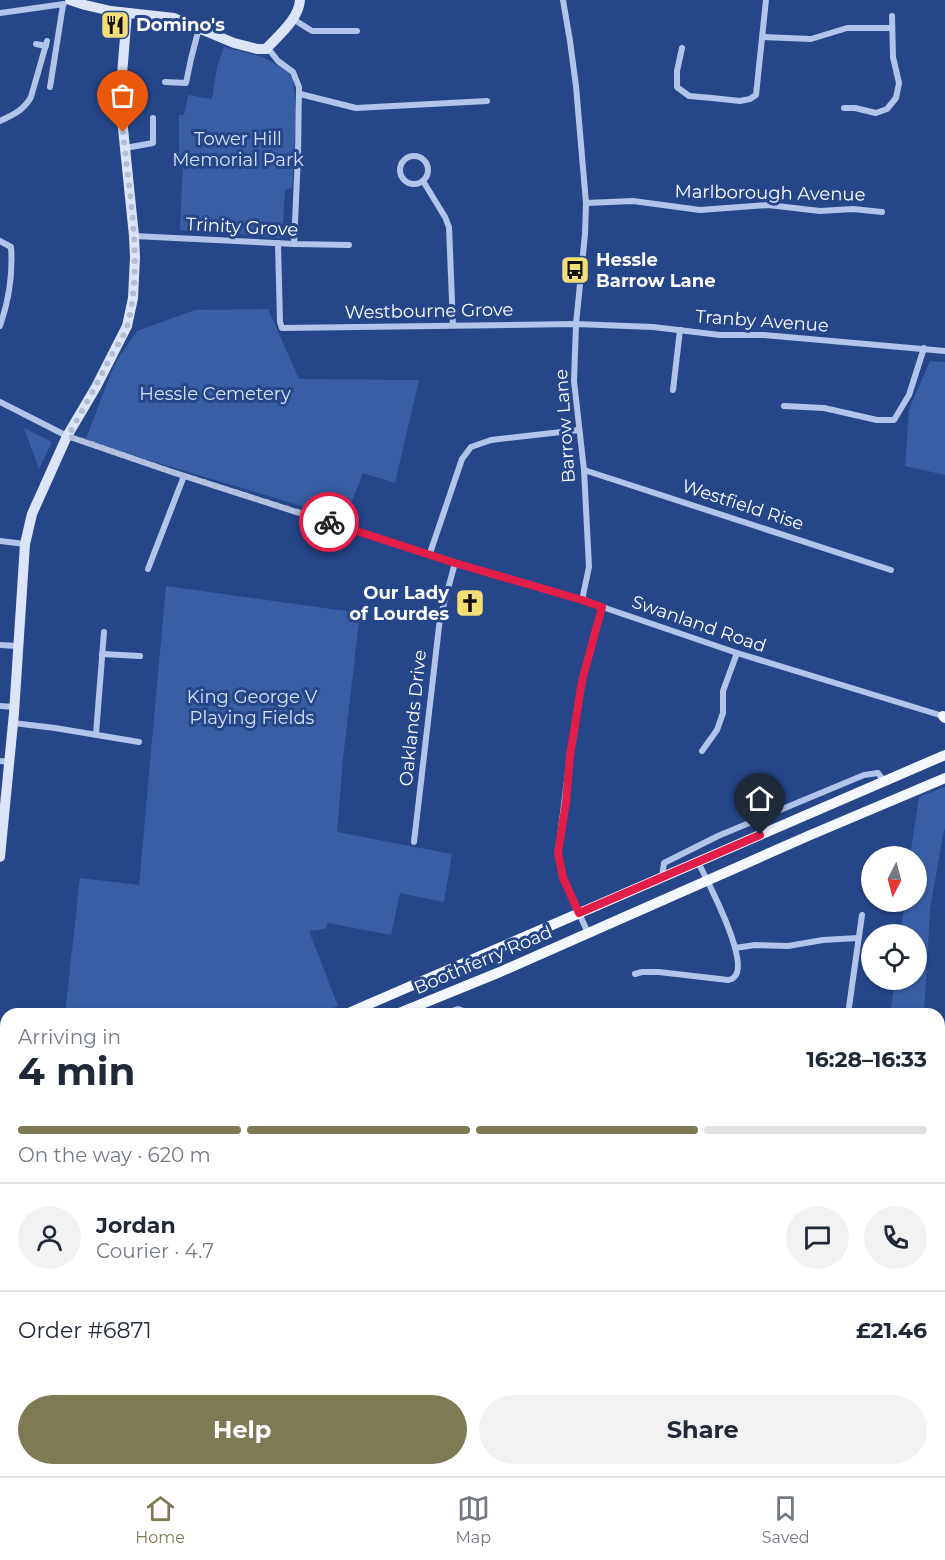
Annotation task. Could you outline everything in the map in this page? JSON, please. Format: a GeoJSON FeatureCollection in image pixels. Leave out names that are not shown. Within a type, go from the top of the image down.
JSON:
{"type":"FeatureCollection","features":[{"type":"Feature","properties":{"kind":"main road","name":"Boothferry Road"},"geometry":{"type":"LineString","coordinates":[[360,1008],[945,755]]}},
{"type":"Feature","properties":{"kind":"main road","name":"Boothferry Road"},"geometry":{"type":"LineString","coordinates":[[412,1008],[500,972],[945,778]]}},
{"type":"Feature","properties":{"kind":"street"},"geometry":{"type":"LineString","coordinates":[[266,49],[293,19],[300,0]]}},
{"type":"Feature","properties":{"kind":"street","name":"Barrow Lane"},"geometry":{"type":"LineString","coordinates":[[562,0],[576,86],[586,203],[576,324],[574,381],[584,470],[589,567],[582,600]]}},
{"type":"Feature","properties":{"kind":"street"},"geometry":{"type":"LineString","coordinates":[[682,48],[677,71],[678,87],[689,96],[740,101],[750,99],[756,95],[766,0]]}},
{"type":"Feature","properties":{"kind":"street"},"geometry":{"type":"LineString","coordinates":[[50,87],[68,2]]}},
{"type":"Feature","properties":{"kind":"street"},"geometry":{"type":"LineString","coordinates":[[0,13],[68,2],[127,13],[174,18],[234,43],[271,52],[278,61],[293,72],[300,94],[294,244]]}},
{"type":"Feature","properties":{"kind":"street"},"geometry":{"type":"LineString","coordinates":[[0,857],[5,762],[15,707],[25,544],[32,514],[68,436],[128,326],[133,298],[134,237],[120,99],[127,13]]}},
{"type":"Feature","properties":{"kind":"street"},"geometry":{"type":"LineString","coordinates":[[844,108],[876,113],[887,109],[896,98],[899,83],[893,57],[892,16]]}},
{"type":"Feature","properties":{"kind":"street"},"geometry":{"type":"LineString","coordinates":[[293,19],[312,31],[357,31]]}},
{"type":"Feature","properties":{"kind":"street"},"geometry":{"type":"LineString","coordinates":[[165,82],[186,83],[199,28]]}},
{"type":"Feature","properties":{"kind":"street"},"geometry":{"type":"LineString","coordinates":[[763,36],[811,39],[847,28],[892,28]]}},
{"type":"Feature","properties":{"kind":"street"},"geometry":{"type":"LineString","coordinates":[[0,121],[27,105],[46,44],[36,44]]}},
{"type":"Feature","properties":{"kind":"street"},"geometry":{"type":"LineString","coordinates":[[300,94],[356,108],[487,101]]}},
{"type":"Feature","properties":{"kind":"street"},"geometry":{"type":"LineString","coordinates":[[125,148],[153,143],[153,118]]}},
{"type":"Feature","properties":{"kind":"street"},"geometry":{"type":"LineString","coordinates":[[411,156],[425,161],[429,170],[423,181],[416,184],[404,179],[400,172],[404,160],[411,156]]}},
{"type":"Feature","properties":{"kind":"street"},"geometry":{"type":"LineString","coordinates":[[423,181],[449,227],[453,325]]}},
{"type":"Feature","properties":{"kind":"street","name":"Marlborough Avenue"},"geometry":{"type":"LineString","coordinates":[[586,203],[633,201],[700,210],[768,206],[820,211],[853,209],[882,212]]}},
{"type":"Feature","properties":{"kind":"street","name":"Trinity Grove"},"geometry":{"type":"LineString","coordinates":[[134,237],[349,245]]}},
{"type":"Feature","properties":{"kind":"street"},"geometry":{"type":"LineString","coordinates":[[0,241],[11,248],[12,266],[10,288],[0,326]]}},
{"type":"Feature","properties":{"kind":"street","name":"Westbourne Grove"},"geometry":{"type":"LineString","coordinates":[[278,243],[282,327],[576,324]]}},
{"type":"Feature","properties":{"kind":"street","name":"Tranby Avenue"},"geometry":{"type":"LineString","coordinates":[[576,324],[652,327],[720,335],[764,335],[945,351]]}},
{"type":"Feature","properties":{"kind":"street"},"geometry":{"type":"LineString","coordinates":[[673,390],[680,330]]}},
{"type":"Feature","properties":{"kind":"street"},"geometry":{"type":"LineString","coordinates":[[784,406],[824,408],[877,420],[894,420],[909,395],[924,348]]}},
{"type":"Feature","properties":{"kind":"street","name":"Swanland Road"},"geometry":{"type":"LineString","coordinates":[[0,402],[68,436],[184,476],[430,553],[455,563],[582,600],[736,653],[944,717]]}},
{"type":"Feature","properties":{"kind":"street"},"geometry":{"type":"LineString","coordinates":[[430,553],[462,459],[471,447],[491,440],[579,430]]}},
{"type":"Feature","properties":{"kind":"street","name":"Westfield Rise"},"geometry":{"type":"LineString","coordinates":[[584,470],[891,570]]}},
{"type":"Feature","properties":{"kind":"street"},"geometry":{"type":"LineString","coordinates":[[148,569],[184,476]]}},
{"type":"Feature","properties":{"kind":"street"},"geometry":{"type":"LineString","coordinates":[[0,541],[25,544]]}},
{"type":"Feature","properties":{"kind":"street","name":"Oaklands Drive"},"geometry":{"type":"LineString","coordinates":[[414,842],[440,618],[455,563]]}},
{"type":"Feature","properties":{"kind":"street"},"geometry":{"type":"LineString","coordinates":[[588,933],[563,878],[558,853],[582,681],[602,607]]}},
{"type":"Feature","properties":{"kind":"street"},"geometry":{"type":"LineString","coordinates":[[96,734],[104,632]]}},
{"type":"Feature","properties":{"kind":"street"},"geometry":{"type":"LineString","coordinates":[[0,645],[18,646]]}},
{"type":"Feature","properties":{"kind":"street"},"geometry":{"type":"LineString","coordinates":[[702,751],[717,730],[723,713],[723,691],[736,653]]}},
{"type":"Feature","properties":{"kind":"street"},"geometry":{"type":"LineString","coordinates":[[102,654],[140,656]]}},
{"type":"Feature","properties":{"kind":"street"},"geometry":{"type":"LineString","coordinates":[[0,706],[15,707]]}},
{"type":"Feature","properties":{"kind":"street"},"geometry":{"type":"LineString","coordinates":[[13,723],[139,742]]}},
{"type":"Feature","properties":{"kind":"street","name":"Boothferry Road"},"geometry":{"type":"LineString","coordinates":[[662,877],[664,863],[718,836],[864,775],[878,773],[885,782]]}},
{"type":"Feature","properties":{"kind":"street"},"geometry":{"type":"LineString","coordinates":[[635,974],[659,972],[730,980],[735,976],[737,972],[735,948],[725,920],[698,862]]}},
{"type":"Feature","properties":{"kind":"street"},"geometry":{"type":"LineString","coordinates":[[849,1007],[862,915]]}},
{"type":"Feature","properties":{"kind":"street"},"geometry":{"type":"LineString","coordinates":[[735,948],[755,945],[788,946],[823,940],[858,938]]}},
{"type":"Feature","properties":{"kind":"green space","name":"Tower Hill Memorial Park"},"geometry":{"type":"Polygon","coordinates":[[[224,47],[263,57],[287,71],[293,79],[296,114],[292,188],[285,190],[282,237],[180,230],[183,164],[179,159],[179,115],[184,115],[188,95],[212,99],[217,67],[224,47]]]}},
{"type":"Feature","properties":{"kind":"green space","name":"Hessle Cemetery"},"geometry":{"type":"Polygon","coordinates":[[[268,309],[299,379],[419,380],[395,483],[363,473],[345,519],[85,441],[117,360],[137,331],[195,310],[268,309]]]}},
{"type":"Feature","properties":{"kind":"green space"},"geometry":{"type":"Polygon","coordinates":[[[930,361],[945,362],[945,475],[905,466],[909,409],[930,361]]]}},
{"type":"Feature","properties":{"kind":"green space"},"geometry":{"type":"Polygon","coordinates":[[[24,428],[52,442],[39,469],[24,428]]]}},
{"type":"Feature","properties":{"kind":"green space","name":"King George V Playing Fields"},"geometry":{"type":"Polygon","coordinates":[[[166,586],[360,613],[337,832],[452,854],[444,902],[400,893],[391,935],[328,923],[325,929],[309,931],[338,1006],[333,1008],[66,1008],[80,878],[139,885],[166,586]]]}},
{"type":"Feature","properties":{"kind":"green space"},"geometry":{"type":"Polygon","coordinates":[[[945,787],[945,828],[930,909],[927,962],[927,924],[902,924],[903,912],[927,912],[927,846],[912,846],[919,797],[945,787]]]}},
{"type":"Feature","properties":{"kind":"green space"},"geometry":{"type":"Polygon","coordinates":[[[894,990],[925,990],[924,1008],[891,1008],[894,990]]]}},
{"type":"Feature","properties":{"kind":"way so far"},"geometry":{"type":"LineString","coordinates":[[123,132],[135,257],[133,298],[128,326],[68,436],[329,522]]}},
{"type":"Feature","properties":{"kind":"place","name":"Domino's"},"geometry":{"type":"Point","coordinates":[115,25]}},
{"type":"Feature","properties":{"kind":"place","name":"Hessle Barrow Lane"},"geometry":{"type":"Point","coordinates":[575,270]}},
{"type":"Feature","properties":{"kind":"place","name":"Our Lady of Lourdes"},"geometry":{"type":"Point","coordinates":[470,603]}},
{"type":"Feature","properties":{"kind":"route"},"geometry":{"type":"LineString","coordinates":[[329,522],[602,607],[582,681],[558,853],[563,878],[579,913],[760,835]]}}]}
